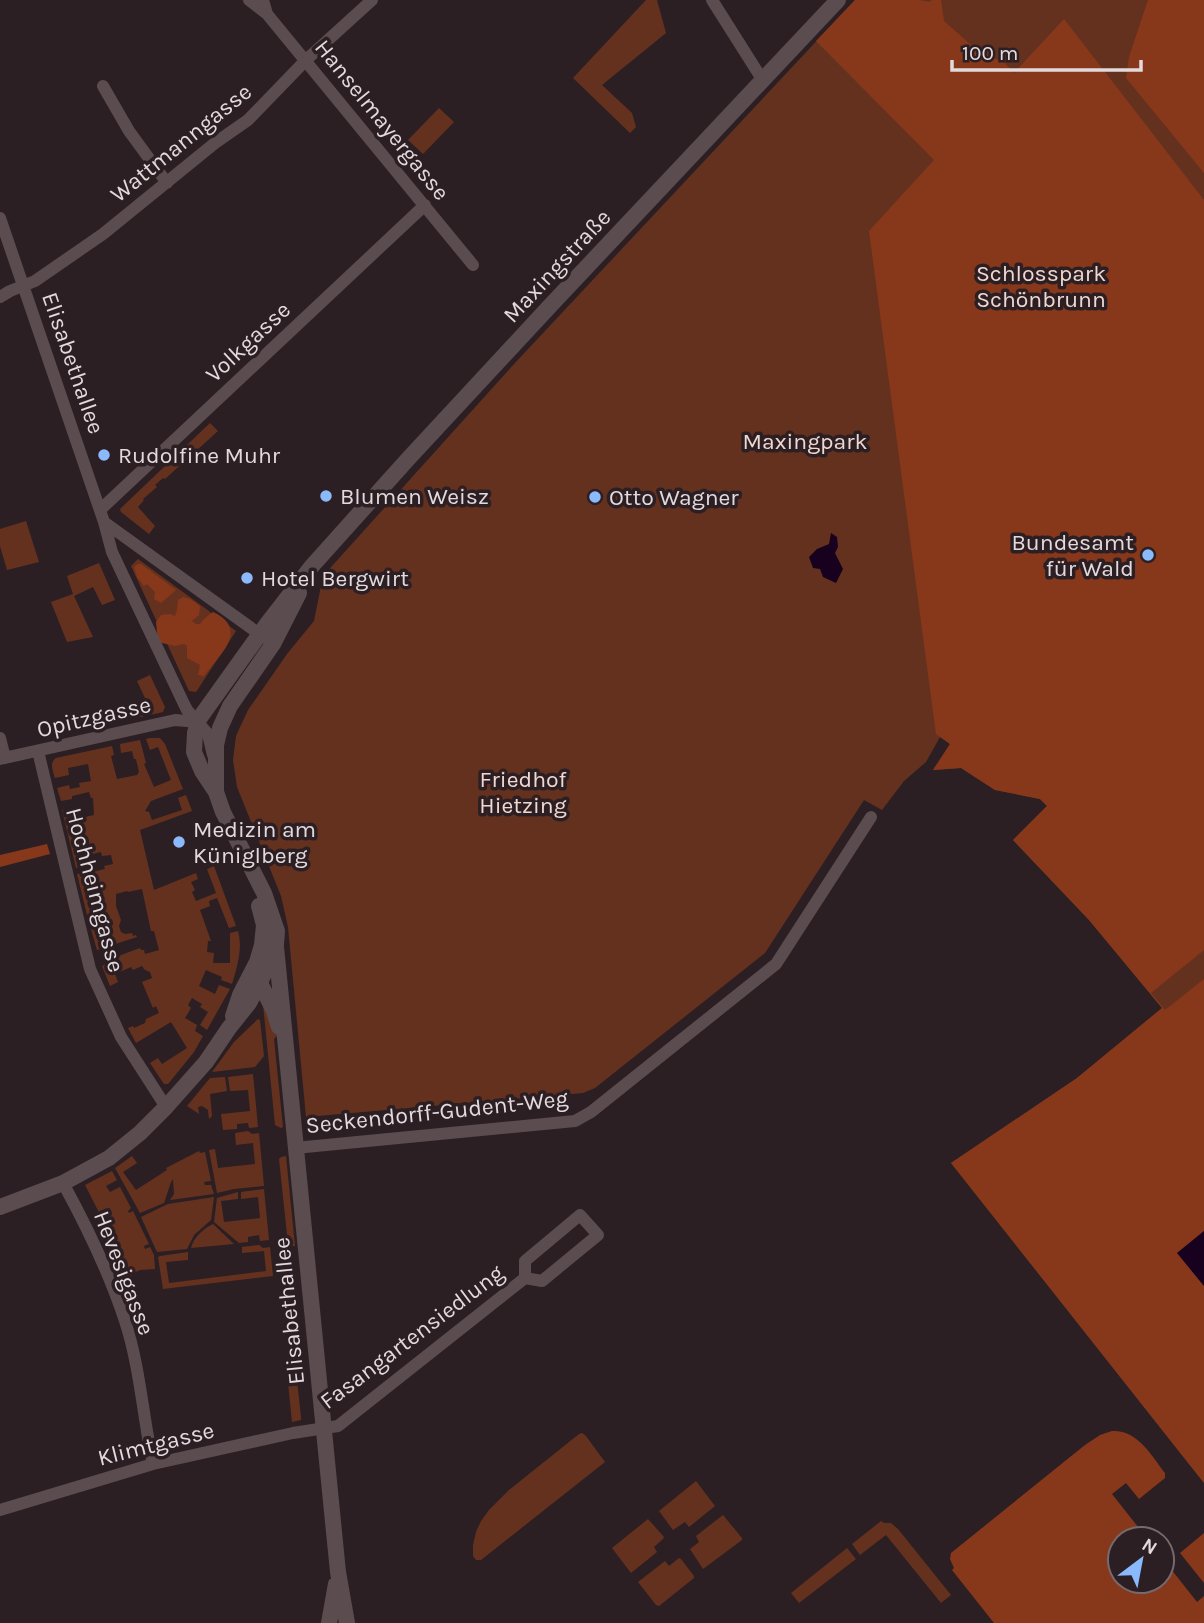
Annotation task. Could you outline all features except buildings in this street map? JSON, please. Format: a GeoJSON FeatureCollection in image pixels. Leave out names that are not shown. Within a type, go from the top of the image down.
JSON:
{"type":"FeatureCollection","features":[{"type":"Feature","properties":{"kind":"street"},"geometry":{"type":"LineString","coordinates":[[249,0],[267,13]]}},
{"type":"Feature","properties":{"kind":"street","name":"Hanselmayergasse"},"geometry":{"type":"LineString","coordinates":[[263,0],[267,13],[473,265]]}},
{"type":"Feature","properties":{"kind":"street","name":"Wattmanngasse"},"geometry":{"type":"LineString","coordinates":[[0,297],[35,281],[103,234],[215,143],[248,120],[306,60],[372,0]]}},
{"type":"Feature","properties":{"kind":"street"},"geometry":{"type":"LineString","coordinates":[[712,0],[762,79]]}},
{"type":"Feature","properties":{"kind":"street","name":"Maxingstraße"},"geometry":{"type":"LineString","coordinates":[[198,722],[312,566],[408,459],[838,0]]}},
{"type":"Feature","properties":{"kind":"street"},"geometry":{"type":"LineString","coordinates":[[103,86],[129,131],[167,183]]}},
{"type":"Feature","properties":{"kind":"street","name":"Volkgasse"},"geometry":{"type":"LineString","coordinates":[[102,516],[425,205]]}},
{"type":"Feature","properties":{"kind":"street","name":"Elisabethallee"},"geometry":{"type":"LineString","coordinates":[[0,218],[112,552],[187,710],[208,734],[215,763]]}},
{"type":"Feature","properties":{"kind":"street"},"geometry":{"type":"LineString","coordinates":[[102,516],[273,644]]}},
{"type":"Feature","properties":{"kind":"street","name":"Maxingstraße"},"geometry":{"type":"LineString","coordinates":[[215,763],[220,728],[230,706],[273,644],[312,566]]}},
{"type":"Feature","properties":{"kind":"street"},"geometry":{"type":"LineString","coordinates":[[230,706],[198,722],[193,743],[202,771],[216,792],[246,859],[264,925],[259,976]]}},
{"type":"Feature","properties":{"kind":"street","name":"Opitzgasse"},"geometry":{"type":"LineString","coordinates":[[2,758],[175,720],[198,722]]}},
{"type":"Feature","properties":{"kind":"street"},"geometry":{"type":"LineString","coordinates":[[0,738],[2,758]]}},
{"type":"Feature","properties":{"kind":"street","name":"Hochheimgasse"},"geometry":{"type":"LineString","coordinates":[[38,751],[90,970],[121,1037],[166,1107]]}},
{"type":"Feature","properties":{"kind":"street"},"geometry":{"type":"LineString","coordinates":[[215,763],[216,792]]}},
{"type":"Feature","properties":{"kind":"street","name":"Seckendorff-Gudent-Weg"},"geometry":{"type":"LineString","coordinates":[[295,1148],[566,1123],[583,1117],[776,964],[871,817]]}},
{"type":"Feature","properties":{"kind":"street","name":"Elisabethallee"},"geometry":{"type":"LineString","coordinates":[[246,859],[264,893],[277,931],[295,1148],[338,1572],[347,1623]]}},
{"type":"Feature","properties":{"kind":"street"},"geometry":{"type":"LineString","coordinates":[[0,1207],[63,1182],[109,1158],[141,1133],[206,1062],[229,1028],[240,995],[259,976],[276,944]]}},
{"type":"Feature","properties":{"kind":"street"},"geometry":{"type":"LineString","coordinates":[[259,976],[272,984],[282,999]]}},
{"type":"Feature","properties":{"kind":"street","name":"Elisabethallee"},"geometry":{"type":"LineString","coordinates":[[259,976],[285,1046]]}},
{"type":"Feature","properties":{"kind":"street","name":"Hevesigasse"},"geometry":{"type":"LineString","coordinates":[[63,1182],[78,1209],[125,1321],[153,1465]]}},
{"type":"Feature","properties":{"kind":"street","name":"Fasangartensiedlung"},"geometry":{"type":"LineString","coordinates":[[324,1428],[338,1426],[525,1278],[542,1281],[598,1236],[580,1215],[525,1261],[525,1278]]}},
{"type":"Feature","properties":{"kind":"street","name":"Klimtgasse"},"geometry":{"type":"LineString","coordinates":[[0,1510],[153,1465],[324,1428]]}},
{"type":"Feature","properties":{"kind":"street","name":"Elisabethallee"},"geometry":{"type":"LineString","coordinates":[[329,1623],[338,1572]]}},
{"type":"Feature","properties":{"kind":"green space"},"geometry":{"type":"Polygon","coordinates":[[[646,0],[657,0],[666,33],[602,85],[632,113],[636,127],[630,133],[573,78],[646,0]]]}},
{"type":"Feature","properties":{"kind":"green space"},"geometry":{"type":"Polygon","coordinates":[[[855,0],[1204,0],[1204,1483],[951,1163],[1077,1078],[1162,1008],[1089,920],[1013,840],[1047,806],[1040,799],[995,790],[961,768],[933,770],[950,744],[940,737],[926,762],[904,781],[882,810],[864,800],[765,953],[595,1088],[583,1093],[306,1117],[288,927],[281,896],[237,787],[233,760],[236,736],[248,710],[314,621],[323,576],[515,363],[855,0]]]}},
{"type":"Feature","properties":{"kind":"green space","name":"Schlosspark Schönbrunn"},"geometry":{"type":"Polygon","coordinates":[[[855,0],[941,0],[944,21],[978,51],[1005,63],[1014,73],[1064,19],[1204,200],[1204,950],[1151,993],[1165,1010],[1204,979],[1204,1231],[1177,1253],[1204,1286],[1204,1483],[951,1163],[1077,1078],[1162,1008],[1089,920],[1013,840],[1047,806],[1040,799],[995,790],[961,768],[933,770],[950,744],[936,734],[869,231],[934,160],[816,41],[855,0]]]}},
{"type":"Feature","properties":{"kind":"green space"},"geometry":{"type":"Polygon","coordinates":[[[1148,0],[1204,0],[1204,173],[1126,78],[1129,57],[1148,0]]]}},
{"type":"Feature","properties":{"kind":"green space"},"geometry":{"type":"Polygon","coordinates":[[[439,108],[454,122],[423,154],[408,140],[439,108]]]}},
{"type":"Feature","properties":{"kind":"green space"},"geometry":{"type":"Polygon","coordinates":[[[210,423],[218,431],[155,485],[157,487],[138,507],[155,526],[149,534],[120,509],[210,423]]]}},
{"type":"Feature","properties":{"kind":"green space"},"geometry":{"type":"Polygon","coordinates":[[[26,521],[39,562],[7,570],[0,546],[0,529],[26,521]]]}},
{"type":"Feature","properties":{"kind":"green space"},"geometry":{"type":"Polygon","coordinates":[[[138,559],[236,631],[196,692],[189,691],[131,566],[138,559]]]}},
{"type":"Feature","properties":{"kind":"green space"},"geometry":{"type":"Polygon","coordinates":[[[99,563],[115,600],[102,605],[93,587],[74,596],[93,637],[67,642],[51,602],[73,594],[67,576],[99,563]]]}},
{"type":"Feature","properties":{"kind":"green space"},"geometry":{"type":"Polygon","coordinates":[[[138,564],[176,590],[161,603],[154,599],[155,592],[147,584],[144,586],[137,577],[134,567],[138,564]]]}},
{"type":"Feature","properties":{"kind":"green space"},"geometry":{"type":"Polygon","coordinates":[[[183,597],[200,606],[199,615],[192,621],[196,624],[200,624],[213,612],[230,627],[228,643],[204,676],[198,675],[200,665],[187,658],[187,646],[158,642],[156,622],[161,615],[175,616],[178,600],[183,597]]]}},
{"type":"Feature","properties":{"kind":"green space"},"geometry":{"type":"Polygon","coordinates":[[[150,675],[165,707],[163,712],[131,719],[127,709],[146,700],[137,681],[150,675]]]}},
{"type":"Feature","properties":{"kind":"green space"},"geometry":{"type":"Polygon","coordinates":[[[160,738],[165,744],[183,789],[151,801],[145,811],[149,812],[152,820],[182,810],[178,798],[186,795],[192,811],[140,830],[154,890],[196,873],[198,879],[191,882],[196,901],[216,893],[207,869],[214,866],[236,926],[229,928],[217,898],[209,901],[210,906],[200,910],[211,941],[208,941],[207,952],[214,953],[213,963],[230,963],[230,933],[238,931],[240,944],[232,984],[206,970],[199,986],[215,994],[219,985],[230,989],[207,1030],[200,1025],[208,1012],[200,1007],[202,1004],[192,998],[188,1005],[191,1008],[185,1018],[197,1025],[195,1031],[203,1036],[194,1052],[168,1084],[164,1084],[150,1063],[158,1058],[162,1064],[187,1048],[171,1022],[136,1043],[128,1028],[145,1023],[146,1019],[159,1013],[156,1006],[153,1008],[142,982],[152,978],[150,972],[142,966],[133,970],[131,967],[115,974],[118,982],[110,986],[102,966],[140,948],[145,954],[159,950],[154,931],[151,931],[142,889],[116,894],[121,932],[132,933],[137,937],[97,950],[77,874],[105,869],[104,866],[113,864],[111,855],[102,856],[101,852],[84,856],[86,865],[76,868],[62,810],[67,809],[69,816],[72,815],[71,810],[76,809],[78,815],[94,815],[93,798],[89,792],[61,801],[57,788],[69,785],[70,789],[80,787],[79,783],[91,781],[88,764],[68,768],[69,775],[55,778],[52,767],[56,758],[112,746],[114,755],[111,756],[117,779],[137,775],[139,772],[132,751],[121,753],[120,744],[140,740],[146,763],[144,764],[154,787],[171,780],[158,747],[150,750],[146,739],[160,738]]]}},
{"type":"Feature","properties":{"kind":"green space"},"geometry":{"type":"Polygon","coordinates":[[[47,844],[50,854],[0,867],[0,855],[47,844]]]}},
{"type":"Feature","properties":{"kind":"green space"},"geometry":{"type":"Polygon","coordinates":[[[263,1004],[276,1027],[277,1036],[274,1039],[281,1128],[275,1125],[263,1004]]]}},
{"type":"Feature","properties":{"kind":"green space"},"geometry":{"type":"Polygon","coordinates":[[[258,1019],[264,1056],[255,1067],[212,1072],[234,1042],[258,1019]]]}},
{"type":"Feature","properties":{"kind":"green space"},"geometry":{"type":"Polygon","coordinates":[[[253,1074],[258,1127],[249,1128],[248,1123],[237,1124],[237,1129],[223,1130],[221,1114],[250,1111],[248,1090],[230,1091],[228,1077],[253,1074]]]}},
{"type":"Feature","properties":{"kind":"green space"},"geometry":{"type":"Polygon","coordinates":[[[225,1077],[227,1091],[210,1094],[212,1116],[209,1119],[208,1110],[202,1106],[198,1107],[199,1114],[187,1106],[210,1078],[225,1077]]]}},
{"type":"Feature","properties":{"kind":"green space"},"geometry":{"type":"Polygon","coordinates":[[[248,1131],[252,1134],[259,1133],[264,1186],[217,1193],[209,1150],[215,1149],[218,1168],[255,1164],[253,1143],[236,1145],[235,1133],[248,1131]]]}},
{"type":"Feature","properties":{"kind":"green space"},"geometry":{"type":"Polygon","coordinates":[[[199,1151],[205,1152],[211,1181],[204,1182],[205,1185],[211,1185],[214,1194],[170,1200],[174,1194],[173,1179],[164,1203],[140,1213],[115,1168],[132,1156],[137,1163],[123,1172],[136,1190],[167,1170],[166,1168],[199,1151]]]}},
{"type":"Feature","properties":{"kind":"green space"},"geometry":{"type":"Polygon","coordinates":[[[286,1156],[295,1246],[288,1244],[279,1159],[286,1156]]]}},
{"type":"Feature","properties":{"kind":"green space"},"geometry":{"type":"Polygon","coordinates":[[[112,1171],[117,1180],[106,1186],[110,1192],[120,1187],[131,1208],[129,1213],[133,1211],[149,1244],[144,1246],[145,1249],[150,1247],[154,1255],[155,1269],[140,1270],[131,1274],[128,1279],[112,1238],[85,1185],[112,1171]]]}},
{"type":"Feature","properties":{"kind":"green space"},"geometry":{"type":"Polygon","coordinates":[[[264,1189],[269,1240],[260,1241],[259,1235],[248,1237],[248,1242],[239,1243],[214,1222],[217,1198],[238,1192],[238,1199],[221,1201],[224,1222],[260,1218],[258,1197],[241,1199],[241,1192],[264,1189]]]}},
{"type":"Feature","properties":{"kind":"green space"},"geometry":{"type":"Polygon","coordinates":[[[214,1197],[211,1220],[194,1235],[187,1249],[157,1252],[141,1217],[168,1204],[214,1197]]]}},
{"type":"Feature","properties":{"kind":"green space"},"geometry":{"type":"Polygon","coordinates":[[[213,1224],[234,1244],[191,1248],[199,1234],[213,1224]]]}},
{"type":"Feature","properties":{"kind":"green space"},"geometry":{"type":"Polygon","coordinates":[[[259,1245],[263,1248],[270,1247],[273,1276],[163,1289],[160,1256],[188,1252],[188,1260],[166,1262],[169,1283],[266,1271],[264,1251],[242,1253],[242,1247],[259,1245]]]}},
{"type":"Feature","properties":{"kind":"green space"},"geometry":{"type":"Polygon","coordinates":[[[295,1362],[301,1420],[292,1422],[286,1363],[295,1362]]]}},
{"type":"Feature","properties":{"kind":"green space"},"geometry":{"type":"Polygon","coordinates":[[[1112,1431],[1137,1439],[1165,1473],[1165,1478],[1139,1499],[1126,1483],[1112,1494],[1136,1525],[1106,1525],[1106,1595],[1176,1595],[1176,1575],[1197,1602],[1204,1596],[1204,1623],[994,1623],[952,1570],[954,1568],[950,1559],[951,1553],[1100,1435],[1112,1431]]]}},
{"type":"Feature","properties":{"kind":"green space"},"geometry":{"type":"Polygon","coordinates":[[[582,1433],[605,1462],[481,1560],[476,1560],[473,1556],[473,1545],[476,1532],[489,1510],[509,1490],[582,1433]]]}},
{"type":"Feature","properties":{"kind":"green space"},"geometry":{"type":"Polygon","coordinates":[[[696,1481],[715,1506],[689,1527],[685,1522],[673,1530],[659,1511],[696,1481]]]}},
{"type":"Feature","properties":{"kind":"green space"},"geometry":{"type":"Polygon","coordinates":[[[723,1515],[742,1540],[703,1569],[690,1549],[699,1542],[696,1536],[723,1515]]]}},
{"type":"Feature","properties":{"kind":"green space"},"geometry":{"type":"Polygon","coordinates":[[[648,1519],[664,1537],[654,1547],[657,1552],[631,1573],[612,1548],[648,1519]]]}},
{"type":"Feature","properties":{"kind":"green space"},"geometry":{"type":"Polygon","coordinates":[[[881,1521],[891,1523],[898,1529],[951,1595],[941,1603],[886,1535],[860,1555],[852,1544],[881,1521]]]}},
{"type":"Feature","properties":{"kind":"green space"},"geometry":{"type":"Polygon","coordinates":[[[1204,1533],[1204,1583],[1180,1553],[1204,1533]]]}},
{"type":"Feature","properties":{"kind":"green space"},"geometry":{"type":"Polygon","coordinates":[[[847,1548],[856,1559],[799,1603],[791,1593],[847,1548]]]}},
{"type":"Feature","properties":{"kind":"green space"},"geometry":{"type":"Polygon","coordinates":[[[679,1558],[694,1578],[659,1606],[656,1605],[638,1582],[665,1561],[669,1566],[679,1558]]]}},
{"type":"Feature","properties":{"kind":"shaded area"},"geometry":{"type":"Polygon","coordinates":[[[831,533],[837,537],[838,547],[835,553],[843,569],[836,583],[823,577],[820,569],[813,568],[809,557],[817,549],[829,544],[831,533]]]}},
{"type":"Feature","properties":{"kind":"shaded area"},"geometry":{"type":"Polygon","coordinates":[[[1204,1231],[1204,1286],[1177,1253],[1204,1231]]]}},
{"type":"Feature","properties":{"kind":"place","name":"Rudolfine Muhr"},"geometry":{"type":"Point","coordinates":[104,455]}},
{"type":"Feature","properties":{"kind":"place","name":"Blumen Weisz"},"geometry":{"type":"Point","coordinates":[326,496]}},
{"type":"Feature","properties":{"kind":"place","name":"Otto Wagner"},"geometry":{"type":"Point","coordinates":[595,497]}},
{"type":"Feature","properties":{"kind":"place","name":"Bundesamt für Wald"},"geometry":{"type":"Point","coordinates":[1148,555]}},
{"type":"Feature","properties":{"kind":"place","name":"Hotel Bergwirt"},"geometry":{"type":"Point","coordinates":[247,578]}},
{"type":"Feature","properties":{"kind":"place","name":"Medizin am Küniglberg"},"geometry":{"type":"Point","coordinates":[179,842]}},
{"type":"Feature","properties":{"kind":"park label","name":"Maxingpark"},"geometry":{"type":"Point","coordinates":[805,441]}},
{"type":"Feature","properties":{"kind":"park label","name":"Friedhof Hietzing"},"geometry":{"type":"Point","coordinates":[523,792]}}]}
